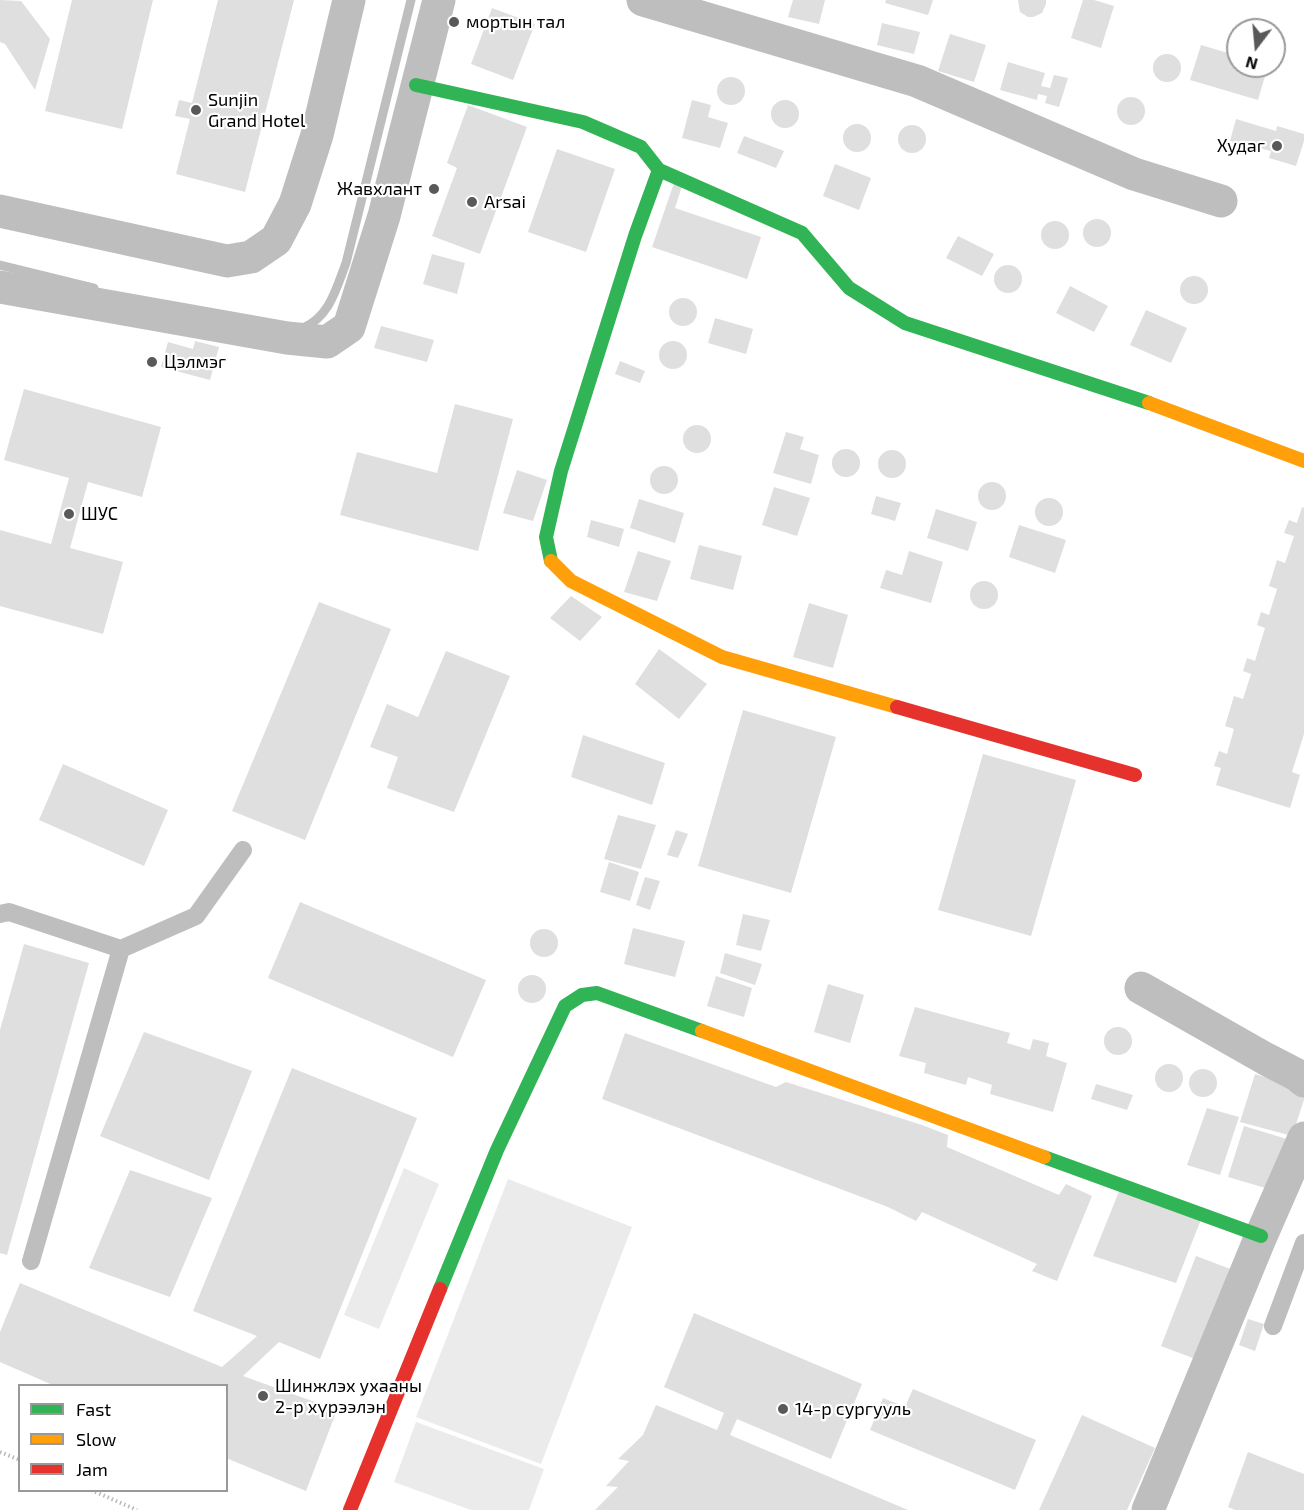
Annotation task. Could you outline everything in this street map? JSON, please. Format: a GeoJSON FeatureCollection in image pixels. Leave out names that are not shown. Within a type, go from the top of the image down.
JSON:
{"type":"FeatureCollection","features":[{"type":"Feature","properties":{"kind":"street"},"geometry":{"type":"LineString","coordinates":[[0,211],[227,261],[251,257],[276,240],[295,204],[317,135],[349,0]]}},
{"type":"Feature","properties":{"kind":"street"},"geometry":{"type":"LineString","coordinates":[[0,287],[287,338],[327,342],[349,327],[384,216],[439,0]]}},
{"type":"Feature","properties":{"kind":"street"},"geometry":{"type":"LineString","coordinates":[[643,0],[916,81],[1134,174],[1221,201]]}},
{"type":"Feature","properties":{"kind":"street"},"geometry":{"type":"LineString","coordinates":[[416,85],[583,122],[642,147],[659,170],[802,233],[849,288],[906,323],[1118,391],[1304,461]]}},
{"type":"Feature","properties":{"kind":"street"},"geometry":{"type":"LineString","coordinates":[[659,170],[635,236],[561,471],[546,537],[550,560],[571,581],[722,657],[1135,774]]}},
{"type":"Feature","properties":{"kind":"street"},"geometry":{"type":"LineString","coordinates":[[1141,988],[1304,1081]]}},
{"type":"Feature","properties":{"kind":"street"},"geometry":{"type":"LineString","coordinates":[[350,1510],[496,1150],[566,1006],[582,994],[597,993],[1261,1236]]}},
{"type":"Feature","properties":{"kind":"street"},"geometry":{"type":"LineString","coordinates":[[1148,1510],[1304,1138]]}},
{"type":"Feature","properties":{"kind":"lane"},"geometry":{"type":"LineString","coordinates":[[0,914],[9,912],[121,949],[196,916],[243,850]]}},
{"type":"Feature","properties":{"kind":"lane"},"geometry":{"type":"LineString","coordinates":[[31,1261],[121,949]]}},
{"type":"Feature","properties":{"kind":"lane"},"geometry":{"type":"LineString","coordinates":[[1273,1326],[1304,1244]]}},
{"type":"Feature","properties":{"kind":"path"},"geometry":{"type":"LineString","coordinates":[[0,1452],[18,1459]]}},
{"type":"Feature","properties":{"kind":"path"},"geometry":{"type":"LineString","coordinates":[[93,1492],[137,1510]]}},
{"type":"Feature","properties":{"kind":"shaded area"},"geometry":{"type":"Polygon","coordinates":[[[404,1168],[439,1184],[379,1329],[344,1315],[404,1168]]]}},
{"type":"Feature","properties":{"kind":"shaded area"},"geometry":{"type":"Polygon","coordinates":[[[508,1179],[632,1227],[541,1464],[416,1417],[508,1179]]]}},
{"type":"Feature","properties":{"kind":"shaded area"},"geometry":{"type":"Polygon","coordinates":[[[416,1422],[544,1469],[529,1510],[471,1510],[394,1482],[416,1422]]]}},
{"type":"Feature","properties":{"kind":"building"},"geometry":{"type":"Polygon","coordinates":[[[0,0],[21,1],[50,39],[35,90],[5,44],[0,42],[0,0]]]}},
{"type":"Feature","properties":{"kind":"building"},"geometry":{"type":"Polygon","coordinates":[[[72,0],[153,0],[122,129],[45,111],[72,0]]]}},
{"type":"Feature","properties":{"kind":"building","name":"Sunjin Grand Hotel"},"geometry":{"type":"Polygon","coordinates":[[[218,0],[294,0],[245,192],[176,174],[190,119],[175,116],[179,100],[192,103],[218,0]]]}},
{"type":"Feature","properties":{"kind":"building"},"geometry":{"type":"Polygon","coordinates":[[[793,0],[825,0],[819,24],[788,17],[793,0]]]}},
{"type":"Feature","properties":{"kind":"building"},"geometry":{"type":"Polygon","coordinates":[[[886,0],[933,0],[928,15],[885,3],[886,0]]]}},
{"type":"Feature","properties":{"kind":"building"},"geometry":{"type":"Polygon","coordinates":[[[1018,0],[1046,0],[1046,4],[1042,13],[1028,17],[1020,12],[1018,0]]]}},
{"type":"Feature","properties":{"kind":"building"},"geometry":{"type":"Polygon","coordinates":[[[1083,0],[1094,0],[1114,6],[1101,48],[1071,38],[1083,0]]]}},
{"type":"Feature","properties":{"kind":"building"},"geometry":{"type":"Polygon","coordinates":[[[492,8],[535,24],[513,80],[471,64],[492,8]]]}},
{"type":"Feature","properties":{"kind":"building"},"geometry":{"type":"Polygon","coordinates":[[[882,23],[920,32],[914,54],[877,45],[882,23]]]}},
{"type":"Feature","properties":{"kind":"building"},"geometry":{"type":"Polygon","coordinates":[[[950,34],[986,45],[974,82],[938,71],[950,34]]]}},
{"type":"Feature","properties":{"kind":"building"},"geometry":{"type":"Polygon","coordinates":[[[1201,45],[1226,52],[1226,78],[1264,78],[1258,100],[1190,80],[1201,45]]]}},
{"type":"Feature","properties":{"kind":"building"},"geometry":{"type":"Polygon","coordinates":[[[1167,54],[1177,58],[1181,68],[1177,78],[1167,82],[1157,78],[1153,68],[1157,58],[1167,54]]]}},
{"type":"Feature","properties":{"kind":"building"},"geometry":{"type":"Polygon","coordinates":[[[1008,62],[1045,73],[1041,86],[1050,88],[1054,75],[1068,78],[1059,107],[1045,103],[1047,96],[1038,94],[1037,100],[1000,90],[1008,62]]]}},
{"type":"Feature","properties":{"kind":"building"},"geometry":{"type":"Polygon","coordinates":[[[731,77],[741,81],[745,91],[741,101],[731,105],[721,101],[717,91],[721,81],[731,77]]]}},
{"type":"Feature","properties":{"kind":"building"},"geometry":{"type":"Polygon","coordinates":[[[1131,97],[1141,101],[1145,111],[1141,121],[1131,125],[1121,121],[1117,111],[1121,101],[1131,97]]]}},
{"type":"Feature","properties":{"kind":"building"},"geometry":{"type":"Polygon","coordinates":[[[692,100],[711,105],[708,117],[728,123],[720,148],[682,138],[692,100]]]}},
{"type":"Feature","properties":{"kind":"building"},"geometry":{"type":"Polygon","coordinates":[[[785,100],[795,104],[799,114],[795,124],[785,128],[775,124],[771,114],[775,104],[785,100]]]}},
{"type":"Feature","properties":{"kind":"building","name":"Arsai"},"geometry":{"type":"Polygon","coordinates":[[[468,105],[527,127],[480,254],[432,236],[457,168],[447,163],[468,105]]]}},
{"type":"Feature","properties":{"kind":"building","name":"Худаг"},"geometry":{"type":"Polygon","coordinates":[[[1236,119],[1276,131],[1277,126],[1304,134],[1296,166],[1269,158],[1271,151],[1230,141],[1236,119]]]}},
{"type":"Feature","properties":{"kind":"building"},"geometry":{"type":"Polygon","coordinates":[[[857,124],[867,128],[871,138],[867,148],[857,152],[847,148],[843,138],[847,128],[857,124]]]}},
{"type":"Feature","properties":{"kind":"building"},"geometry":{"type":"Polygon","coordinates":[[[912,125],[922,129],[926,139],[922,149],[912,153],[902,149],[898,139],[902,129],[912,125]]]}},
{"type":"Feature","properties":{"kind":"building"},"geometry":{"type":"Polygon","coordinates":[[[744,136],[784,151],[776,168],[737,153],[744,136]]]}},
{"type":"Feature","properties":{"kind":"building"},"geometry":{"type":"Polygon","coordinates":[[[557,149],[615,169],[586,252],[528,232],[557,149]]]}},
{"type":"Feature","properties":{"kind":"building"},"geometry":{"type":"Polygon","coordinates":[[[835,164],[871,178],[859,210],[823,196],[835,164]]]}},
{"type":"Feature","properties":{"kind":"building"},"geometry":{"type":"Polygon","coordinates":[[[674,183],[682,186],[675,208],[761,237],[747,279],[652,247],[674,183]]]}},
{"type":"Feature","properties":{"kind":"building"},"geometry":{"type":"Polygon","coordinates":[[[1097,219],[1107,223],[1111,233],[1107,243],[1097,247],[1087,243],[1083,233],[1087,223],[1097,219]]]}},
{"type":"Feature","properties":{"kind":"building"},"geometry":{"type":"Polygon","coordinates":[[[1055,221],[1065,225],[1069,235],[1065,245],[1055,249],[1045,245],[1041,235],[1045,225],[1055,221]]]}},
{"type":"Feature","properties":{"kind":"building"},"geometry":{"type":"Polygon","coordinates":[[[958,236],[994,254],[982,276],[946,258],[958,236]]]}},
{"type":"Feature","properties":{"kind":"building"},"geometry":{"type":"Polygon","coordinates":[[[432,254],[465,263],[457,294],[423,284],[432,254]]]}},
{"type":"Feature","properties":{"kind":"building"},"geometry":{"type":"Polygon","coordinates":[[[1008,265],[1018,269],[1022,279],[1018,289],[1008,293],[998,289],[994,279],[998,269],[1008,265]]]}},
{"type":"Feature","properties":{"kind":"building"},"geometry":{"type":"Polygon","coordinates":[[[1194,276],[1204,280],[1208,290],[1204,300],[1194,304],[1184,300],[1180,290],[1184,280],[1194,276]]]}},
{"type":"Feature","properties":{"kind":"building"},"geometry":{"type":"Polygon","coordinates":[[[1070,286],[1108,306],[1094,332],[1056,313],[1070,286]]]}},
{"type":"Feature","properties":{"kind":"building"},"geometry":{"type":"Polygon","coordinates":[[[683,298],[693,302],[697,312],[693,322],[683,326],[673,322],[669,312],[673,302],[683,298]]]}},
{"type":"Feature","properties":{"kind":"building"},"geometry":{"type":"Polygon","coordinates":[[[1146,310],[1187,328],[1171,363],[1130,345],[1146,310]]]}},
{"type":"Feature","properties":{"kind":"building"},"geometry":{"type":"Polygon","coordinates":[[[715,318],[753,329],[746,354],[708,343],[715,318]]]}},
{"type":"Feature","properties":{"kind":"building"},"geometry":{"type":"Polygon","coordinates":[[[381,326],[434,340],[427,362],[374,348],[381,326]]]}},
{"type":"Feature","properties":{"kind":"building"},"geometry":{"type":"Polygon","coordinates":[[[195,341],[219,347],[210,380],[161,367],[168,342],[193,349],[195,341]]]}},
{"type":"Feature","properties":{"kind":"building"},"geometry":{"type":"Polygon","coordinates":[[[673,341],[683,345],[687,355],[683,365],[673,369],[663,365],[659,355],[663,345],[673,341]]]}},
{"type":"Feature","properties":{"kind":"building"},"geometry":{"type":"Polygon","coordinates":[[[620,361],[645,371],[640,383],[615,374],[620,361]]]}},
{"type":"Feature","properties":{"kind":"building","name":"ШУС"},"geometry":{"type":"Polygon","coordinates":[[[24,389],[161,427],[142,497],[88,482],[70,548],[123,562],[103,634],[0,606],[0,530],[51,544],[69,478],[4,460],[24,389]]]}},
{"type":"Feature","properties":{"kind":"building"},"geometry":{"type":"Polygon","coordinates":[[[455,404],[513,419],[478,551],[340,515],[357,452],[437,473],[455,404]]]}},
{"type":"Feature","properties":{"kind":"building"},"geometry":{"type":"Polygon","coordinates":[[[697,425],[707,429],[711,439],[707,449],[697,453],[687,449],[683,439],[687,429],[697,425]]]}},
{"type":"Feature","properties":{"kind":"building"},"geometry":{"type":"Polygon","coordinates":[[[786,432],[804,437],[800,449],[819,455],[811,484],[773,473],[786,432]]]}},
{"type":"Feature","properties":{"kind":"building"},"geometry":{"type":"Polygon","coordinates":[[[846,449],[856,453],[860,463],[856,473],[846,477],[836,473],[832,463],[836,453],[846,449]]]}},
{"type":"Feature","properties":{"kind":"building"},"geometry":{"type":"Polygon","coordinates":[[[892,450],[902,454],[906,464],[902,474],[892,478],[882,474],[878,464],[882,454],[892,450]]]}},
{"type":"Feature","properties":{"kind":"building"},"geometry":{"type":"Polygon","coordinates":[[[664,466],[674,470],[678,480],[674,490],[664,494],[654,490],[650,480],[654,470],[664,466]]]}},
{"type":"Feature","properties":{"kind":"building"},"geometry":{"type":"Polygon","coordinates":[[[517,470],[547,480],[533,521],[503,513],[517,470]]]}},
{"type":"Feature","properties":{"kind":"building"},"geometry":{"type":"Polygon","coordinates":[[[992,482],[1002,486],[1006,496],[1002,506],[992,510],[982,506],[978,496],[982,486],[992,482]]]}},
{"type":"Feature","properties":{"kind":"building"},"geometry":{"type":"Polygon","coordinates":[[[774,487],[810,498],[797,536],[762,525],[774,487]]]}},
{"type":"Feature","properties":{"kind":"building"},"geometry":{"type":"Polygon","coordinates":[[[876,496],[901,503],[895,521],[871,514],[876,496]]]}},
{"type":"Feature","properties":{"kind":"building"},"geometry":{"type":"Polygon","coordinates":[[[1049,498],[1059,502],[1063,512],[1059,522],[1049,526],[1039,522],[1035,512],[1039,502],[1049,498]]]}},
{"type":"Feature","properties":{"kind":"building"},"geometry":{"type":"Polygon","coordinates":[[[639,499],[684,513],[675,543],[630,528],[639,499]]]}},
{"type":"Feature","properties":{"kind":"building"},"geometry":{"type":"Polygon","coordinates":[[[1302,507],[1304,508],[1304,734],[1292,772],[1300,775],[1290,808],[1216,785],[1221,768],[1214,766],[1219,751],[1227,754],[1234,729],[1225,726],[1234,696],[1243,699],[1251,674],[1243,671],[1247,658],[1255,661],[1265,628],[1257,625],[1261,612],[1269,615],[1277,589],[1269,586],[1277,560],[1285,563],[1294,536],[1284,533],[1289,520],[1297,523],[1302,507]]]}},
{"type":"Feature","properties":{"kind":"building"},"geometry":{"type":"Polygon","coordinates":[[[936,509],[977,522],[968,551],[927,538],[936,509]]]}},
{"type":"Feature","properties":{"kind":"building"},"geometry":{"type":"Polygon","coordinates":[[[591,520],[624,529],[619,547],[587,537],[591,520]]]}},
{"type":"Feature","properties":{"kind":"building"},"geometry":{"type":"Polygon","coordinates":[[[1019,525],[1066,540],[1055,573],[1009,557],[1019,525]]]}},
{"type":"Feature","properties":{"kind":"building"},"geometry":{"type":"Polygon","coordinates":[[[699,545],[742,556],[733,590],[690,579],[699,545]]]}},
{"type":"Feature","properties":{"kind":"building"},"geometry":{"type":"Polygon","coordinates":[[[638,551],[671,561],[657,601],[624,592],[638,551]]]}},
{"type":"Feature","properties":{"kind":"building"},"geometry":{"type":"Polygon","coordinates":[[[909,551],[943,562],[931,603],[880,588],[886,570],[902,575],[909,551]]]}},
{"type":"Feature","properties":{"kind":"building"},"geometry":{"type":"Polygon","coordinates":[[[984,581],[994,585],[998,595],[994,605],[984,609],[974,605],[970,595],[974,585],[984,581]]]}},
{"type":"Feature","properties":{"kind":"building"},"geometry":{"type":"Polygon","coordinates":[[[571,596],[602,617],[580,641],[550,618],[571,596]]]}},
{"type":"Feature","properties":{"kind":"building"},"geometry":{"type":"Polygon","coordinates":[[[319,602],[391,629],[305,840],[232,811],[319,602]]]}},
{"type":"Feature","properties":{"kind":"building"},"geometry":{"type":"Polygon","coordinates":[[[809,603],[848,615],[833,668],[793,657],[809,603]]]}},
{"type":"Feature","properties":{"kind":"building"},"geometry":{"type":"Polygon","coordinates":[[[659,649],[707,684],[679,719],[635,684],[659,649]]]}},
{"type":"Feature","properties":{"kind":"building"},"geometry":{"type":"Polygon","coordinates":[[[446,651],[510,676],[454,812],[387,788],[398,757],[370,747],[387,704],[418,717],[446,651]]]}},
{"type":"Feature","properties":{"kind":"building"},"geometry":{"type":"Polygon","coordinates":[[[743,710],[836,737],[791,893],[698,866],[743,710]]]}},
{"type":"Feature","properties":{"kind":"building"},"geometry":{"type":"Polygon","coordinates":[[[583,735],[665,763],[652,805],[571,777],[583,735]]]}},
{"type":"Feature","properties":{"kind":"building"},"geometry":{"type":"Polygon","coordinates":[[[983,754],[1076,780],[1031,936],[938,910],[983,754]]]}},
{"type":"Feature","properties":{"kind":"building"},"geometry":{"type":"Polygon","coordinates":[[[63,764],[168,810],[144,866],[39,820],[63,764]]]}},
{"type":"Feature","properties":{"kind":"building"},"geometry":{"type":"Polygon","coordinates":[[[618,815],[656,825],[641,869],[604,859],[618,815]]]}},
{"type":"Feature","properties":{"kind":"building"},"geometry":{"type":"Polygon","coordinates":[[[676,830],[688,834],[678,858],[667,855],[676,830]]]}},
{"type":"Feature","properties":{"kind":"building"},"geometry":{"type":"Polygon","coordinates":[[[609,862],[639,872],[630,901],[600,892],[609,862]]]}},
{"type":"Feature","properties":{"kind":"building"},"geometry":{"type":"Polygon","coordinates":[[[645,877],[660,881],[650,910],[636,905],[645,877]]]}},
{"type":"Feature","properties":{"kind":"building"},"geometry":{"type":"Polygon","coordinates":[[[300,902],[486,980],[453,1057],[268,978],[300,902]]]}},
{"type":"Feature","properties":{"kind":"building"},"geometry":{"type":"Polygon","coordinates":[[[743,914],[770,920],[761,951],[736,945],[743,914]]]}},
{"type":"Feature","properties":{"kind":"building"},"geometry":{"type":"Polygon","coordinates":[[[633,928],[685,941],[675,977],[624,964],[633,928]]]}},
{"type":"Feature","properties":{"kind":"building"},"geometry":{"type":"Polygon","coordinates":[[[544,929],[554,933],[558,943],[554,953],[544,957],[534,953],[530,943],[534,933],[544,929]]]}},
{"type":"Feature","properties":{"kind":"building"},"geometry":{"type":"Polygon","coordinates":[[[24,944],[89,963],[7,1255],[0,1253],[0,1030],[24,944]]]}},
{"type":"Feature","properties":{"kind":"building"},"geometry":{"type":"Polygon","coordinates":[[[725,953],[762,964],[755,985],[720,973],[725,953]]]}},
{"type":"Feature","properties":{"kind":"building"},"geometry":{"type":"Polygon","coordinates":[[[532,975],[542,979],[546,989],[542,999],[532,1003],[522,999],[518,989],[522,979],[532,975]]]}},
{"type":"Feature","properties":{"kind":"building"},"geometry":{"type":"Polygon","coordinates":[[[716,976],[752,988],[744,1017],[707,1006],[716,976]]]}},
{"type":"Feature","properties":{"kind":"building"},"geometry":{"type":"Polygon","coordinates":[[[828,984],[864,995],[850,1043],[814,1032],[828,984]]]}},
{"type":"Feature","properties":{"kind":"building"},"geometry":{"type":"Polygon","coordinates":[[[915,1007],[1010,1033],[1007,1043],[1030,1050],[1033,1039],[1049,1043],[1046,1056],[1067,1063],[1053,1112],[990,1094],[992,1085],[968,1077],[966,1085],[924,1073],[926,1063],[899,1056],[915,1007]]]}},
{"type":"Feature","properties":{"kind":"building"},"geometry":{"type":"Polygon","coordinates":[[[1118,1027],[1128,1031],[1132,1041],[1128,1051],[1118,1055],[1108,1051],[1104,1041],[1108,1031],[1118,1027]]]}},
{"type":"Feature","properties":{"kind":"building"},"geometry":{"type":"Polygon","coordinates":[[[144,1032],[252,1071],[209,1180],[100,1136],[144,1032]]]}},
{"type":"Feature","properties":{"kind":"building"},"geometry":{"type":"Polygon","coordinates":[[[625,1033],[776,1087],[786,1082],[922,1125],[948,1135],[947,1147],[1059,1195],[1066,1184],[1092,1196],[1057,1281],[1032,1271],[1037,1264],[922,1212],[916,1221],[888,1207],[602,1099],[625,1033]]]}},
{"type":"Feature","properties":{"kind":"building"},"geometry":{"type":"Polygon","coordinates":[[[1169,1064],[1179,1068],[1183,1078],[1179,1088],[1169,1092],[1159,1088],[1155,1078],[1159,1068],[1169,1064]]]}},
{"type":"Feature","properties":{"kind":"building"},"geometry":{"type":"Polygon","coordinates":[[[292,1068],[417,1118],[320,1359],[279,1342],[243,1376],[337,1410],[306,1491],[228,1459],[228,1384],[50,1384],[0,1362],[0,1332],[20,1283],[222,1367],[257,1336],[193,1311],[292,1068]]]}},
{"type":"Feature","properties":{"kind":"building"},"geometry":{"type":"Polygon","coordinates":[[[1203,1069],[1213,1073],[1217,1083],[1213,1093],[1203,1097],[1193,1093],[1189,1083],[1193,1073],[1203,1069]]]}},
{"type":"Feature","properties":{"kind":"building"},"geometry":{"type":"Polygon","coordinates":[[[1255,1074],[1304,1089],[1304,1100],[1292,1136],[1240,1122],[1255,1074]]]}},
{"type":"Feature","properties":{"kind":"building"},"geometry":{"type":"Polygon","coordinates":[[[1096,1084],[1133,1095],[1127,1110],[1091,1099],[1096,1084]]]}},
{"type":"Feature","properties":{"kind":"building"},"geometry":{"type":"Polygon","coordinates":[[[1207,1108],[1239,1117],[1220,1175],[1187,1165],[1207,1108]]]}},
{"type":"Feature","properties":{"kind":"building"},"geometry":{"type":"Polygon","coordinates":[[[1244,1126],[1290,1140],[1272,1190],[1228,1177],[1244,1126]]]}},
{"type":"Feature","properties":{"kind":"building"},"geometry":{"type":"Polygon","coordinates":[[[130,1170],[212,1198],[170,1297],[89,1268],[130,1170]]]}},
{"type":"Feature","properties":{"kind":"building"},"geometry":{"type":"Polygon","coordinates":[[[1120,1189],[1202,1217],[1176,1283],[1093,1256],[1120,1189]]]}},
{"type":"Feature","properties":{"kind":"building"},"geometry":{"type":"Polygon","coordinates":[[[1196,1256],[1233,1270],[1198,1360],[1161,1346],[1196,1256]]]}},
{"type":"Feature","properties":{"kind":"building","name":"14-р сургууль"},"geometry":{"type":"Polygon","coordinates":[[[694,1313],[862,1384],[831,1459],[737,1419],[730,1435],[908,1510],[595,1510],[618,1487],[606,1486],[629,1461],[618,1459],[643,1435],[656,1405],[717,1430],[724,1413],[664,1387],[694,1313]]]}},
{"type":"Feature","properties":{"kind":"building"},"geometry":{"type":"Polygon","coordinates":[[[1248,1319],[1264,1324],[1255,1351],[1239,1345],[1248,1319]]]}},
{"type":"Feature","properties":{"kind":"building"},"geometry":{"type":"Polygon","coordinates":[[[913,1389],[1036,1440],[1015,1490],[870,1430],[883,1398],[905,1407],[913,1389]]]}},
{"type":"Feature","properties":{"kind":"building"},"geometry":{"type":"Polygon","coordinates":[[[1082,1415],[1155,1448],[1127,1510],[1039,1510],[1082,1415]]]}},
{"type":"Feature","properties":{"kind":"building"},"geometry":{"type":"Polygon","coordinates":[[[1248,1452],[1304,1474],[1304,1510],[1235,1510],[1228,1507],[1248,1452]]]}},
{"type":"Feature","properties":{"kind":"waterway"},"geometry":{"type":"LineString","coordinates":[[303,328],[312,323],[326,309],[346,263],[411,0]]}},
{"type":"Feature","properties":{"kind":"waterway"},"geometry":{"type":"LineString","coordinates":[[0,265],[94,288]]}},
{"type":"Feature","properties":{"kind":"traffic: fast"},"geometry":{"type":"LineString","coordinates":[[416,85],[583,122],[641,147],[659,170],[802,233],[849,288],[905,323],[1149,403]]}},
{"type":"Feature","properties":{"kind":"traffic: fast"},"geometry":{"type":"LineString","coordinates":[[551,561],[546,537],[561,471],[635,236],[659,170]]}},
{"type":"Feature","properties":{"kind":"traffic: fast"},"geometry":{"type":"LineString","coordinates":[[440,1289],[497,1150],[565,1006],[582,995],[597,993],[702,1031]]}},
{"type":"Feature","properties":{"kind":"traffic: fast"},"geometry":{"type":"LineString","coordinates":[[1044,1157],[1261,1236]]}},
{"type":"Feature","properties":{"kind":"traffic: slow"},"geometry":{"type":"LineString","coordinates":[[1149,403],[1304,461]]}},
{"type":"Feature","properties":{"kind":"traffic: slow"},"geometry":{"type":"LineString","coordinates":[[551,561],[571,581],[722,657],[897,707]]}},
{"type":"Feature","properties":{"kind":"traffic: slow"},"geometry":{"type":"LineString","coordinates":[[702,1031],[1044,1157]]}},
{"type":"Feature","properties":{"kind":"traffic: jam"},"geometry":{"type":"LineString","coordinates":[[897,707],[1135,775]]}},
{"type":"Feature","properties":{"kind":"traffic: jam"},"geometry":{"type":"LineString","coordinates":[[350,1510],[440,1289]]}},
{"type":"Feature","properties":{"kind":"place","name":"мортын тал"},"geometry":{"type":"Point","coordinates":[454,22]}},
{"type":"Feature","properties":{"kind":"place","name":"Sunjin Grand Hotel"},"geometry":{"type":"Point","coordinates":[196,110]}},
{"type":"Feature","properties":{"kind":"place","name":"Худаг"},"geometry":{"type":"Point","coordinates":[1277,146]}},
{"type":"Feature","properties":{"kind":"place","name":"Жавхлант"},"geometry":{"type":"Point","coordinates":[434,189]}},
{"type":"Feature","properties":{"kind":"place","name":"Arsai"},"geometry":{"type":"Point","coordinates":[472,202]}},
{"type":"Feature","properties":{"kind":"place","name":"Цэлмэг"},"geometry":{"type":"Point","coordinates":[152,362]}},
{"type":"Feature","properties":{"kind":"place","name":"ШУС"},"geometry":{"type":"Point","coordinates":[69,514]}},
{"type":"Feature","properties":{"kind":"place","name":"Шинжлэх ухааны 2-р хүрээлэн"},"geometry":{"type":"Point","coordinates":[263,1396]}},
{"type":"Feature","properties":{"kind":"place","name":"14-р сургууль"},"geometry":{"type":"Point","coordinates":[783,1409]}}]}
